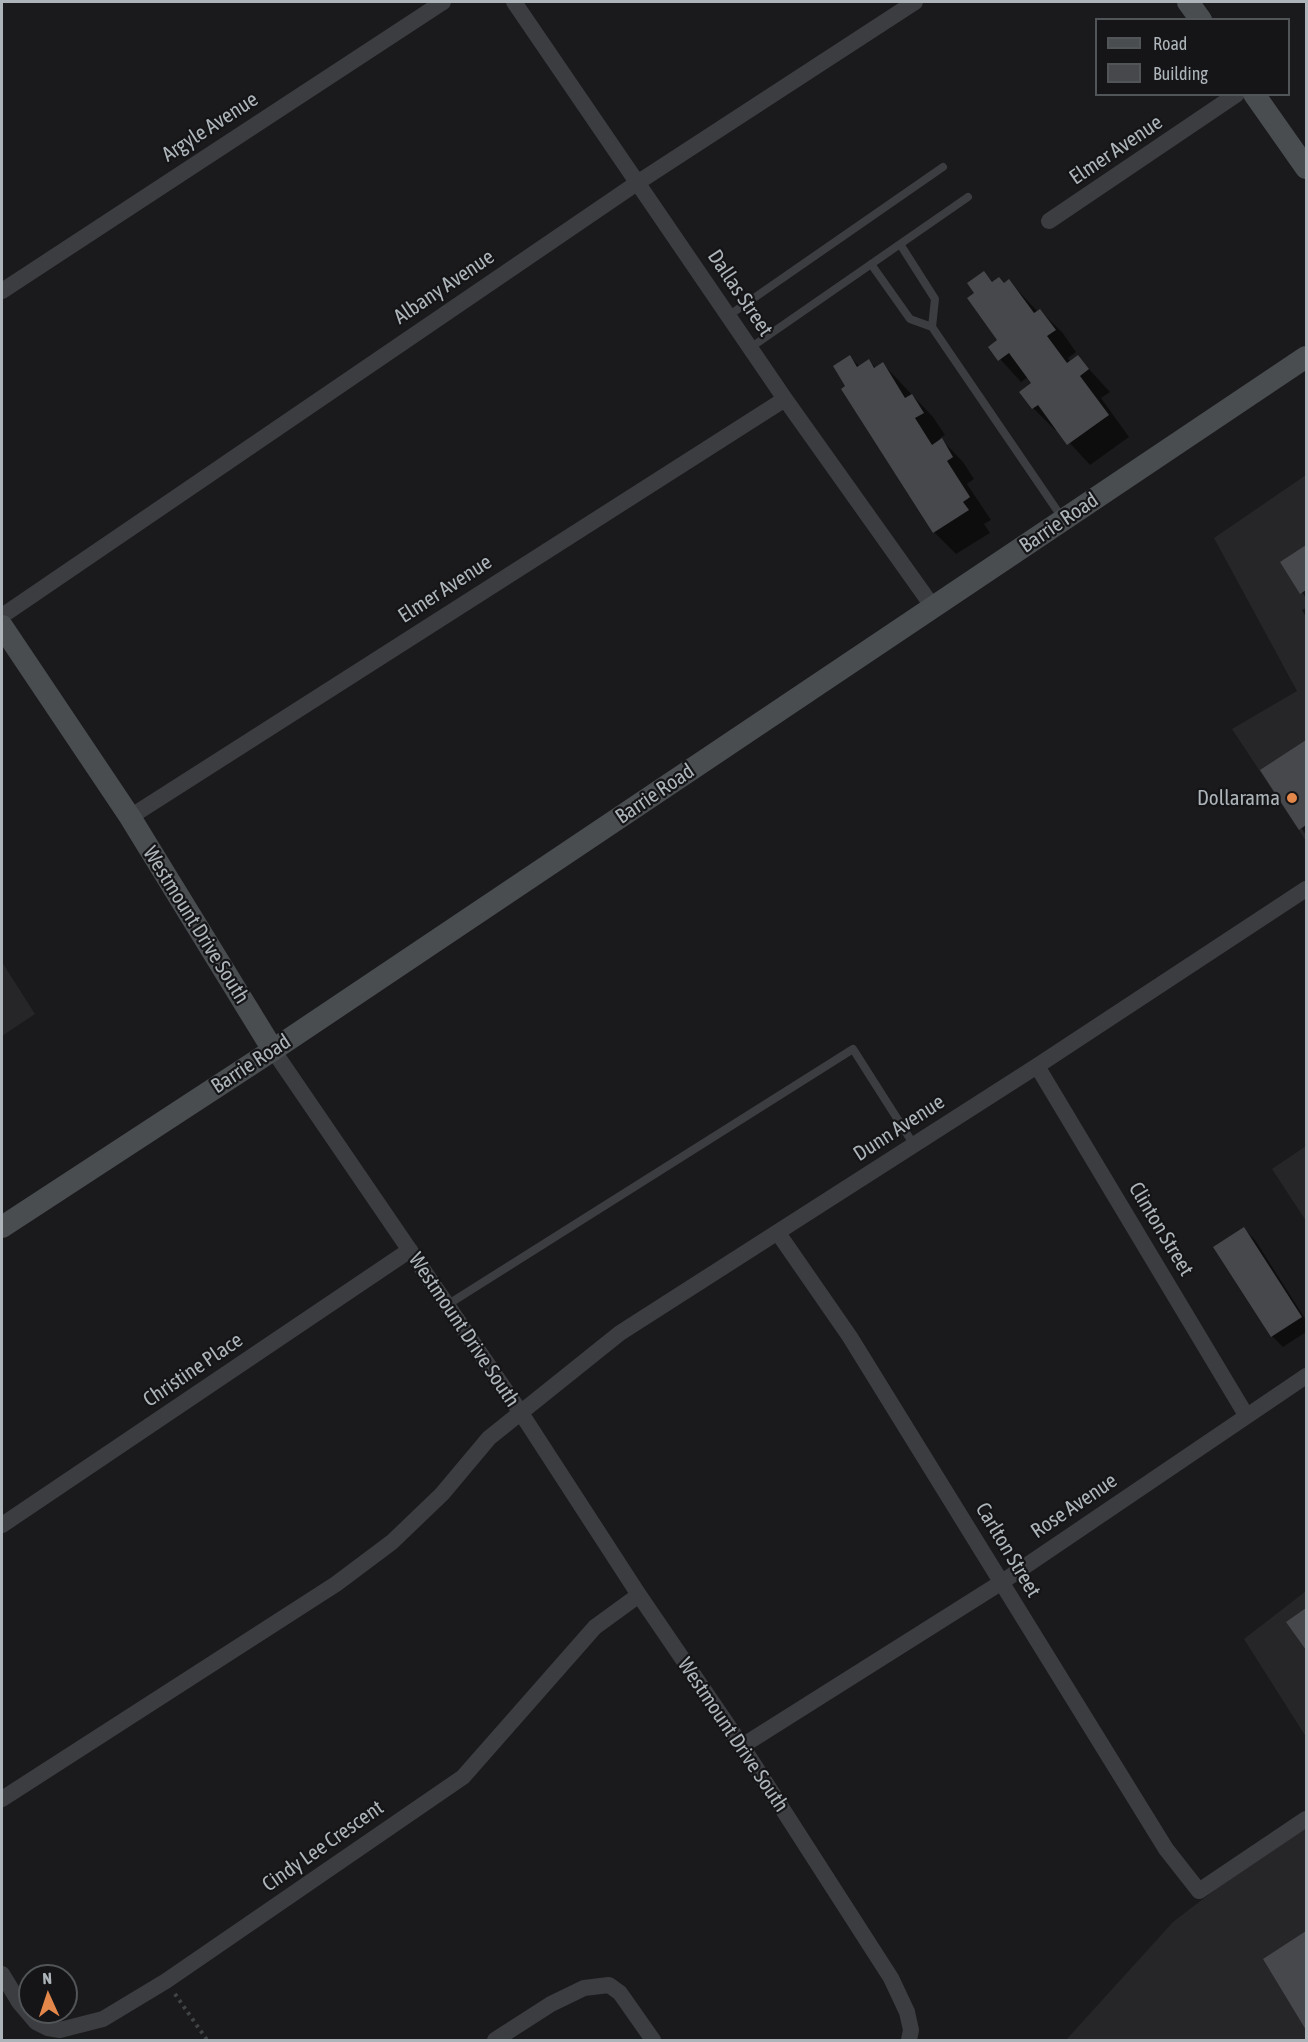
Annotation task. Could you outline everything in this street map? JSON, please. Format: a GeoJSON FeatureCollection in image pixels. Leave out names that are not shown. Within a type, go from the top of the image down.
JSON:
{"type":"FeatureCollection","features":[{"type":"Feature","properties":{"kind":"street","name":"Argyle Avenue"},"geometry":{"type":"LineString","coordinates":[[2,291],[443,2]]}},
{"type":"Feature","properties":{"kind":"street","name":"Dallas Street"},"geometry":{"type":"LineString","coordinates":[[514,2],[785,399],[933,607]]}},
{"type":"Feature","properties":{"kind":"street","name":"Albany Avenue"},"geometry":{"type":"LineString","coordinates":[[2,616],[637,183],[915,2]]}},
{"type":"Feature","properties":{"kind":"street"},"geometry":{"type":"LineString","coordinates":[[1188,2],[1200,18]]}},
{"type":"Feature","properties":{"kind":"street","name":"Elmer Avenue"},"geometry":{"type":"LineString","coordinates":[[1049,221],[1233,96]]}},
{"type":"Feature","properties":{"kind":"street"},"geometry":{"type":"LineString","coordinates":[[1255,96],[1306,168]]}},
{"type":"Feature","properties":{"kind":"street","name":"Barrie Road"},"geometry":{"type":"LineString","coordinates":[[2,1227],[273,1050],[1306,357]]}},
{"type":"Feature","properties":{"kind":"street","name":"Elmer Avenue"},"geometry":{"type":"LineString","coordinates":[[130,817],[785,399]]}},
{"type":"Feature","properties":{"kind":"street","name":"Westmount Drive South"},"geometry":{"type":"LineString","coordinates":[[2,626],[130,817],[273,1050],[521,1413],[639,1595],[742,1746],[891,1978],[907,2012],[911,2030],[909,2040]]}},
{"type":"Feature","properties":{"kind":"street","name":"Dunn Avenue"},"geometry":{"type":"LineString","coordinates":[[521,1413],[620,1333],[914,1145],[1306,889]]}},
{"type":"Feature","properties":{"kind":"street","name":"Clinton Street"},"geometry":{"type":"LineString","coordinates":[[1036,1066],[1246,1415]]}},
{"type":"Feature","properties":{"kind":"street","name":"Carlton Street"},"geometry":{"type":"LineString","coordinates":[[778,1233],[850,1337],[1166,1849],[1199,1891],[1306,1819]]}},
{"type":"Feature","properties":{"kind":"street","name":"Christine Place"},"geometry":{"type":"LineString","coordinates":[[2,1525],[410,1250]]}},
{"type":"Feature","properties":{"kind":"street","name":"Rose Avenue"},"geometry":{"type":"LineString","coordinates":[[742,1746],[1002,1581],[1306,1376]]}},
{"type":"Feature","properties":{"kind":"street"},"geometry":{"type":"LineString","coordinates":[[2,1799],[336,1584],[392,1542],[442,1494],[489,1438],[521,1413]]}},
{"type":"Feature","properties":{"kind":"street","name":"Cindy Lee Crescent"},"geometry":{"type":"LineString","coordinates":[[2,1974],[19,2002],[36,2022],[60,2030],[103,2019],[166,1981],[463,1778],[596,1627],[639,1595]]}},
{"type":"Feature","properties":{"kind":"street"},"geometry":{"type":"LineString","coordinates":[[495,2040],[551,2004],[584,1988],[609,1986],[620,1993],[653,2040]]}},
{"type":"Feature","properties":{"kind":"lane"},"geometry":{"type":"LineString","coordinates":[[728,316],[943,167]]}},
{"type":"Feature","properties":{"kind":"lane"},"geometry":{"type":"LineString","coordinates":[[750,348],[968,197]]}},
{"type":"Feature","properties":{"kind":"lane"},"geometry":{"type":"LineString","coordinates":[[900,244],[935,298],[932,327]]}},
{"type":"Feature","properties":{"kind":"lane"},"geometry":{"type":"LineString","coordinates":[[871,264],[910,319],[932,327],[1064,520]]}},
{"type":"Feature","properties":{"kind":"lane"},"geometry":{"type":"LineString","coordinates":[[447,1305],[853,1049],[914,1145]]}},
{"type":"Feature","properties":{"kind":"path"},"geometry":{"type":"LineString","coordinates":[[166,1981],[207,2040]]}},
{"type":"Feature","properties":{"kind":"shaded area"},"geometry":{"type":"Polygon","coordinates":[[[1306,475],[1306,841],[1232,729],[1297,691],[1214,538],[1306,475]]]}},
{"type":"Feature","properties":{"kind":"shaded area"},"geometry":{"type":"Polygon","coordinates":[[[2,962],[35,1014],[2,1036],[2,962]]]}},
{"type":"Feature","properties":{"kind":"shaded area"},"geometry":{"type":"Polygon","coordinates":[[[1306,1146],[1306,1221],[1272,1169],[1306,1146]]]}},
{"type":"Feature","properties":{"kind":"shaded area"},"geometry":{"type":"Polygon","coordinates":[[[1306,1591],[1306,1737],[1244,1639],[1306,1591]]]}},
{"type":"Feature","properties":{"kind":"shaded area"},"geometry":{"type":"Polygon","coordinates":[[[1306,1820],[1306,2040],[1066,2040],[1173,1922],[1306,1820]]]}},
{"type":"Feature","properties":{"kind":"building"},"geometry":{"type":"Polygon","coordinates":[[[984,271],[992,282],[999,277],[1004,283],[1009,279],[1034,313],[1040,309],[1056,330],[1047,336],[1067,363],[1078,355],[1089,369],[1080,376],[1109,415],[1067,445],[1038,405],[1032,409],[1019,392],[1031,383],[1009,353],[998,361],[988,347],[997,340],[967,298],[974,293],[967,283],[984,271]]]}},
{"type":"Feature","properties":{"kind":"building"},"geometry":{"type":"Polygon","coordinates":[[[850,355],[857,367],[869,359],[874,368],[883,362],[905,398],[912,394],[924,413],[915,418],[932,445],[942,438],[953,457],[947,461],[970,497],[963,502],[969,510],[933,533],[841,389],[845,386],[833,366],[850,355]]]}},
{"type":"Feature","properties":{"kind":"building"},"geometry":{"type":"Polygon","coordinates":[[[1306,545],[1306,590],[1300,594],[1280,562],[1306,545]]]}},
{"type":"Feature","properties":{"kind":"building","name":"Dollarama"},"geometry":{"type":"Polygon","coordinates":[[[1306,740],[1306,825],[1299,830],[1260,770],[1306,740]]]}},
{"type":"Feature","properties":{"kind":"building"},"geometry":{"type":"Polygon","coordinates":[[[1244,1227],[1302,1317],[1271,1337],[1213,1247],[1244,1227]]]}},
{"type":"Feature","properties":{"kind":"building"},"geometry":{"type":"Polygon","coordinates":[[[1306,1608],[1306,1650],[1286,1622],[1306,1608]]]}},
{"type":"Feature","properties":{"kind":"building"},"geometry":{"type":"Polygon","coordinates":[[[1306,1931],[1306,2030],[1263,1959],[1306,1931]]]}},
{"type":"Feature","properties":{"kind":"place","name":"Dollarama"},"geometry":{"type":"Point","coordinates":[1292,798]}}]}
